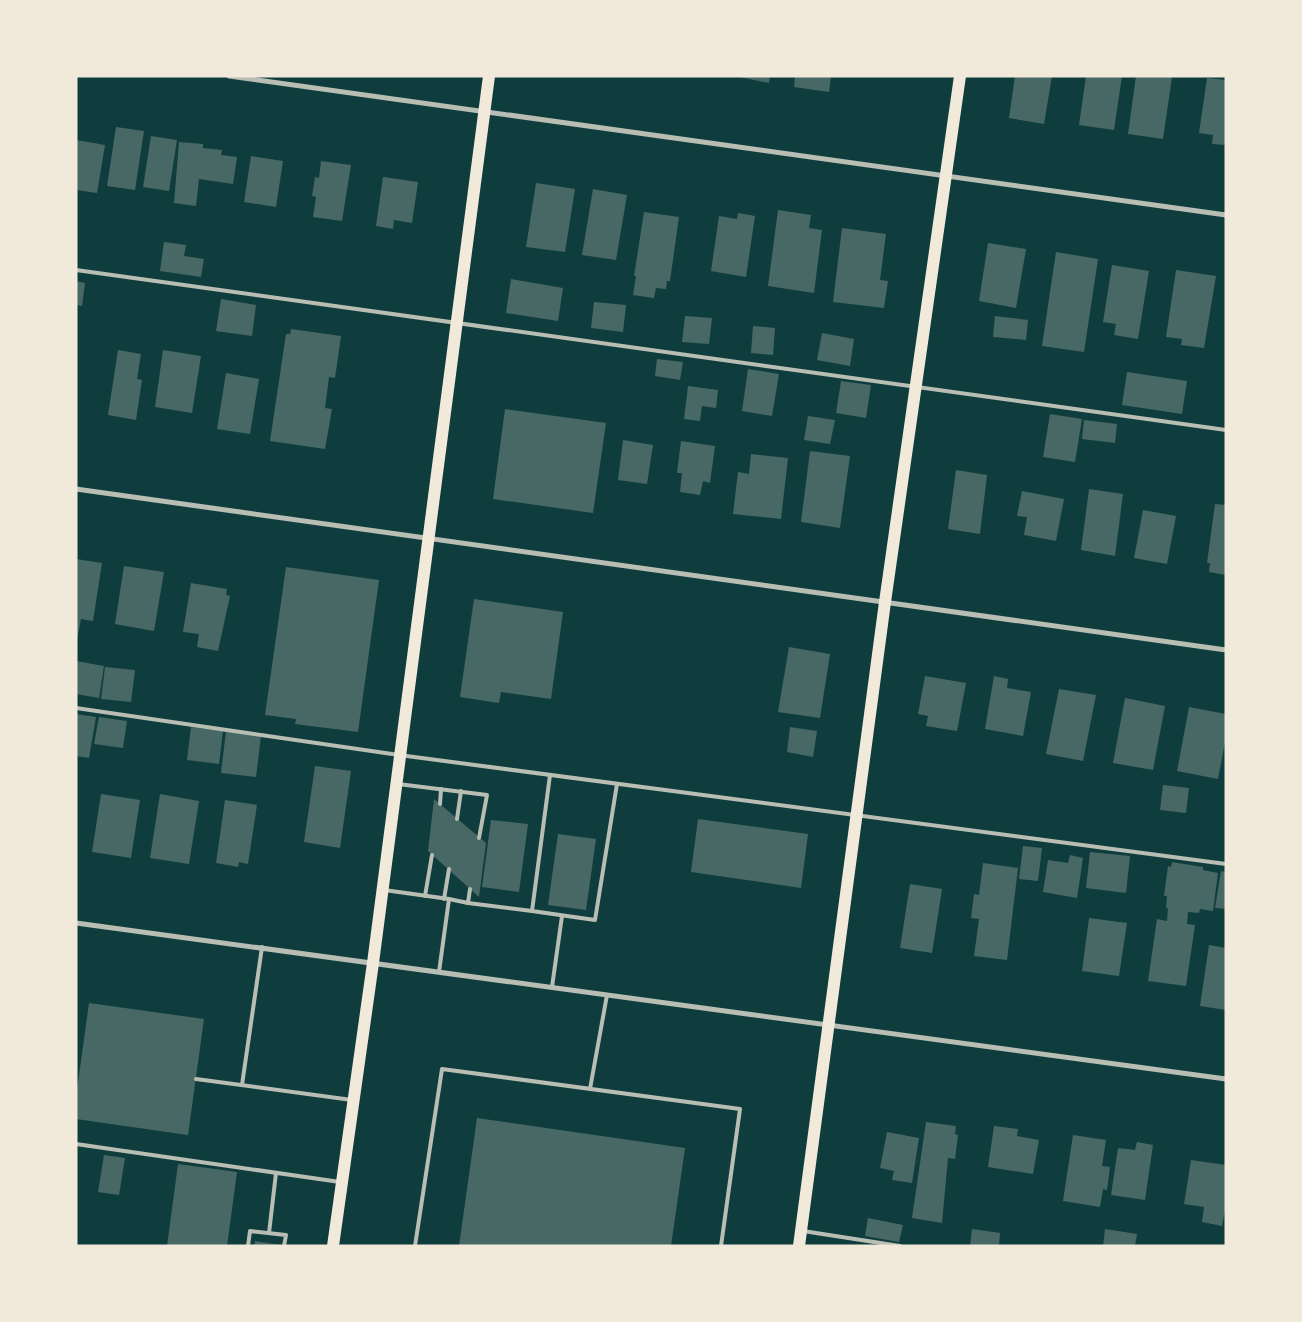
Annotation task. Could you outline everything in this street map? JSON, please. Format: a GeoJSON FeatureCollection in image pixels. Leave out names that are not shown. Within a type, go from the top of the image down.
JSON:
{"type":"FeatureCollection","features":[{"type":"Feature","properties":{"kind":"main road"},"geometry":{"type":"LineString","coordinates":[[333,1246],[373,962],[489,76]]}},
{"type":"Feature","properties":{"kind":"main road"},"geometry":{"type":"LineString","coordinates":[[799,1246],[858,816],[885,602],[960,76]]}},
{"type":"Feature","properties":{"kind":"street"},"geometry":{"type":"LineString","coordinates":[[229,76],[1226,215]]}},
{"type":"Feature","properties":{"kind":"street"},"geometry":{"type":"LineString","coordinates":[[76,489],[1226,650]]}},
{"type":"Feature","properties":{"kind":"street"},"geometry":{"type":"LineString","coordinates":[[76,923],[1226,1079]]}},
{"type":"Feature","properties":{"kind":"lane"},"geometry":{"type":"LineString","coordinates":[[76,270],[1226,430]]}},
{"type":"Feature","properties":{"kind":"lane"},"geometry":{"type":"LineString","coordinates":[[76,708],[399,755],[1226,864]]}},
{"type":"Feature","properties":{"kind":"lane"},"geometry":{"type":"LineString","coordinates":[[532,911],[550,775]]}},
{"type":"Feature","properties":{"kind":"lane"},"geometry":{"type":"LineString","coordinates":[[396,783],[487,795],[480,838]]}},
{"type":"Feature","properties":{"kind":"lane"},"geometry":{"type":"LineString","coordinates":[[382,890],[595,920],[617,784]]}},
{"type":"Feature","properties":{"kind":"lane"},"geometry":{"type":"LineString","coordinates":[[440,804],[441,789]]}},
{"type":"Feature","properties":{"kind":"lane"},"geometry":{"type":"LineString","coordinates":[[457,819],[460,791]]}},
{"type":"Feature","properties":{"kind":"lane"},"geometry":{"type":"LineString","coordinates":[[425,896],[432,855]]}},
{"type":"Feature","properties":{"kind":"lane"},"geometry":{"type":"LineString","coordinates":[[439,972],[449,869]]}},
{"type":"Feature","properties":{"kind":"lane"},"geometry":{"type":"LineString","coordinates":[[468,903],[470,889]]}},
{"type":"Feature","properties":{"kind":"lane"},"geometry":{"type":"LineString","coordinates":[[552,987],[562,916]]}},
{"type":"Feature","properties":{"kind":"lane"},"geometry":{"type":"LineString","coordinates":[[242,1085],[262,948]]}},
{"type":"Feature","properties":{"kind":"lane"},"geometry":{"type":"LineString","coordinates":[[590,1089],[607,995]]}},
{"type":"Feature","properties":{"kind":"lane"},"geometry":{"type":"LineString","coordinates":[[415,1246],[442,1069],[740,1109],[721,1246]]}},
{"type":"Feature","properties":{"kind":"lane"},"geometry":{"type":"LineString","coordinates":[[196,1079],[354,1100]]}},
{"type":"Feature","properties":{"kind":"lane"},"geometry":{"type":"LineString","coordinates":[[76,1144],[342,1183]]}},
{"type":"Feature","properties":{"kind":"lane"},"geometry":{"type":"LineString","coordinates":[[269,1233],[276,1173]]}},
{"type":"Feature","properties":{"kind":"lane"},"geometry":{"type":"LineString","coordinates":[[801,1230],[900,1246]]}},
{"type":"Feature","properties":{"kind":"lane"},"geometry":{"type":"LineString","coordinates":[[248,1246],[250,1231],[286,1235],[284,1246]]}},
{"type":"Feature","properties":{"kind":"building"},"geometry":{"type":"Polygon","coordinates":[[[734,76],[770,76],[769,83],[734,76]]]}},
{"type":"Feature","properties":{"kind":"building"},"geometry":{"type":"Polygon","coordinates":[[[795,76],[831,76],[829,92],[794,87],[795,76]]]}},
{"type":"Feature","properties":{"kind":"building"},"geometry":{"type":"Polygon","coordinates":[[[1015,76],[1052,76],[1044,124],[1009,118],[1015,76]]]}},
{"type":"Feature","properties":{"kind":"building"},"geometry":{"type":"Polygon","coordinates":[[[1086,76],[1122,76],[1114,130],[1079,125],[1086,76]]]}},
{"type":"Feature","properties":{"kind":"building"},"geometry":{"type":"Polygon","coordinates":[[[1136,76],[1172,77],[1163,139],[1128,134],[1136,76]]]}},
{"type":"Feature","properties":{"kind":"building"},"geometry":{"type":"Polygon","coordinates":[[[1207,78],[1226,80],[1226,145],[1212,144],[1213,135],[1199,133],[1207,78]]]}},
{"type":"Feature","properties":{"kind":"building"},"geometry":{"type":"Polygon","coordinates":[[[116,127],[144,131],[135,190],[107,186],[116,127]]]}},
{"type":"Feature","properties":{"kind":"building"},"geometry":{"type":"Polygon","coordinates":[[[151,136],[177,140],[169,191],[143,187],[151,136]]]}},
{"type":"Feature","properties":{"kind":"building"},"geometry":{"type":"Polygon","coordinates":[[[76,140],[105,145],[97,193],[76,190],[76,140]]]}},
{"type":"Feature","properties":{"kind":"building"},"geometry":{"type":"Polygon","coordinates":[[[179,142],[203,144],[203,148],[222,150],[221,155],[237,157],[233,184],[199,179],[196,206],[174,203],[179,142]]]}},
{"type":"Feature","properties":{"kind":"building"},"geometry":{"type":"Polygon","coordinates":[[[251,156],[283,161],[276,207],[244,202],[251,156]]]}},
{"type":"Feature","properties":{"kind":"building"},"geometry":{"type":"Polygon","coordinates":[[[321,161],[351,165],[342,221],[313,217],[316,197],[312,196],[315,177],[319,178],[321,161]]]}},
{"type":"Feature","properties":{"kind":"building"},"geometry":{"type":"Polygon","coordinates":[[[383,177],[418,182],[412,223],[394,220],[393,229],[376,226],[383,177]]]}},
{"type":"Feature","properties":{"kind":"building"},"geometry":{"type":"Polygon","coordinates":[[[536,183],[575,189],[565,252],[526,247],[536,183]]]}},
{"type":"Feature","properties":{"kind":"building"},"geometry":{"type":"Polygon","coordinates":[[[593,189],[627,195],[616,260],[582,255],[593,189]]]}},
{"type":"Feature","properties":{"kind":"building"},"geometry":{"type":"Polygon","coordinates":[[[778,210],[811,215],[809,228],[822,230],[814,293],[768,286],[778,210]]]}},
{"type":"Feature","properties":{"kind":"building"},"geometry":{"type":"Polygon","coordinates":[[[644,212],[679,217],[670,281],[667,281],[666,289],[656,288],[654,298],[633,295],[636,276],[634,276],[644,212]]]}},
{"type":"Feature","properties":{"kind":"building"},"geometry":{"type":"Polygon","coordinates":[[[738,213],[755,216],[746,277],[711,271],[719,216],[737,219],[738,213]]]}},
{"type":"Feature","properties":{"kind":"building"},"geometry":{"type":"Polygon","coordinates":[[[842,228],[886,234],[880,280],[888,281],[884,308],[833,302],[842,228]]]}},
{"type":"Feature","properties":{"kind":"building"},"geometry":{"type":"Polygon","coordinates":[[[164,242],[186,245],[184,256],[204,259],[201,277],[160,271],[164,242]]]}},
{"type":"Feature","properties":{"kind":"building"},"geometry":{"type":"Polygon","coordinates":[[[988,243],[1026,249],[1016,308],[979,301],[988,243]]]}},
{"type":"Feature","properties":{"kind":"building"},"geometry":{"type":"Polygon","coordinates":[[[1056,252],[1098,259],[1084,352],[1042,346],[1056,252]]]}},
{"type":"Feature","properties":{"kind":"building"},"geometry":{"type":"Polygon","coordinates":[[[1112,265],[1149,271],[1138,339],[1114,335],[1116,324],[1103,322],[1112,265]]]}},
{"type":"Feature","properties":{"kind":"building"},"geometry":{"type":"Polygon","coordinates":[[[1176,270],[1216,276],[1204,348],[1181,345],[1182,339],[1166,337],[1176,270]]]}},
{"type":"Feature","properties":{"kind":"building"},"geometry":{"type":"Polygon","coordinates":[[[511,279],[563,288],[558,321],[506,313],[511,279]]]}},
{"type":"Feature","properties":{"kind":"building"},"geometry":{"type":"Polygon","coordinates":[[[76,281],[85,283],[82,306],[76,305],[76,281]]]}},
{"type":"Feature","properties":{"kind":"building"},"geometry":{"type":"Polygon","coordinates":[[[221,299],[256,305],[252,336],[216,331],[221,299]]]}},
{"type":"Feature","properties":{"kind":"building"},"geometry":{"type":"Polygon","coordinates":[[[594,302],[626,305],[623,332],[591,328],[594,302]]]}},
{"type":"Feature","properties":{"kind":"building"},"geometry":{"type":"Polygon","coordinates":[[[685,316],[712,318],[709,344],[682,342],[685,316]]]}},
{"type":"Feature","properties":{"kind":"building"},"geometry":{"type":"Polygon","coordinates":[[[995,316],[1028,320],[1026,340],[993,337],[995,316]]]}},
{"type":"Feature","properties":{"kind":"building"},"geometry":{"type":"Polygon","coordinates":[[[753,326],[775,328],[773,355],[751,353],[753,326]]]}},
{"type":"Feature","properties":{"kind":"building"},"geometry":{"type":"Polygon","coordinates":[[[291,329],[341,336],[335,378],[329,377],[325,408],[332,409],[325,449],[270,441],[286,334],[290,334],[291,329]]]}},
{"type":"Feature","properties":{"kind":"building"},"geometry":{"type":"Polygon","coordinates":[[[822,333],[854,339],[850,366],[817,360],[822,333]]]}},
{"type":"Feature","properties":{"kind":"building"},"geometry":{"type":"Polygon","coordinates":[[[118,350],[141,354],[137,379],[142,380],[136,420],[108,415],[118,350]]]}},
{"type":"Feature","properties":{"kind":"building"},"geometry":{"type":"Polygon","coordinates":[[[163,350],[201,356],[192,413],[155,407],[163,350]]]}},
{"type":"Feature","properties":{"kind":"building"},"geometry":{"type":"Polygon","coordinates":[[[657,359],[683,362],[680,380],[655,376],[657,359]]]}},
{"type":"Feature","properties":{"kind":"building"},"geometry":{"type":"Polygon","coordinates":[[[748,369],[779,374],[772,416],[742,411],[748,369]]]}},
{"type":"Feature","properties":{"kind":"building"},"geometry":{"type":"Polygon","coordinates":[[[1127,372],[1187,381],[1182,414],[1122,405],[1127,372]]]}},
{"type":"Feature","properties":{"kind":"building"},"geometry":{"type":"Polygon","coordinates":[[[226,373],[259,379],[250,434],[217,429],[226,373]]]}},
{"type":"Feature","properties":{"kind":"building"},"geometry":{"type":"Polygon","coordinates":[[[841,381],[871,385],[866,418],[836,413],[841,381]]]}},
{"type":"Feature","properties":{"kind":"building"},"geometry":{"type":"Polygon","coordinates":[[[688,386],[718,390],[716,408],[702,406],[700,421],[684,419],[688,386]]]}},
{"type":"Feature","properties":{"kind":"building"},"geometry":{"type":"Polygon","coordinates":[[[505,409],[606,423],[593,513],[493,499],[505,409]]]}},
{"type":"Feature","properties":{"kind":"building"},"geometry":{"type":"Polygon","coordinates":[[[1050,414],[1082,419],[1075,462],[1043,457],[1050,414]]]}},
{"type":"Feature","properties":{"kind":"building"},"geometry":{"type":"Polygon","coordinates":[[[808,416],[835,420],[830,444],[804,440],[808,416]]]}},
{"type":"Feature","properties":{"kind":"building"},"geometry":{"type":"Polygon","coordinates":[[[1084,420],[1117,424],[1115,443],[1082,439],[1084,420]]]}},
{"type":"Feature","properties":{"kind":"building"},"geometry":{"type":"Polygon","coordinates":[[[623,440],[653,445],[647,484],[618,480],[623,440]]]}},
{"type":"Feature","properties":{"kind":"building"},"geometry":{"type":"Polygon","coordinates":[[[681,441],[715,446],[710,483],[703,481],[700,495],[680,492],[682,473],[677,473],[681,441]]]}},
{"type":"Feature","properties":{"kind":"building"},"geometry":{"type":"Polygon","coordinates":[[[810,451],[850,456],[840,528],[801,522],[810,451]]]}},
{"type":"Feature","properties":{"kind":"building"},"geometry":{"type":"Polygon","coordinates":[[[751,454],[788,458],[781,519],[733,514],[738,472],[749,474],[751,454]]]}},
{"type":"Feature","properties":{"kind":"building"},"geometry":{"type":"Polygon","coordinates":[[[956,470],[987,475],[980,534],[948,529],[956,470]]]}},
{"type":"Feature","properties":{"kind":"building"},"geometry":{"type":"Polygon","coordinates":[[[1089,489],[1123,494],[1115,556],[1081,550],[1089,489]]]}},
{"type":"Feature","properties":{"kind":"building"},"geometry":{"type":"Polygon","coordinates":[[[1022,491],[1064,499],[1056,541],[1024,535],[1027,517],[1017,516],[1022,491]]]}},
{"type":"Feature","properties":{"kind":"building"},"geometry":{"type":"Polygon","coordinates":[[[1215,504],[1226,505],[1226,575],[1209,572],[1210,563],[1207,563],[1215,504]]]}},
{"type":"Feature","properties":{"kind":"building"},"geometry":{"type":"Polygon","coordinates":[[[1143,510],[1176,516],[1167,564],[1134,558],[1143,510]]]}},
{"type":"Feature","properties":{"kind":"building"},"geometry":{"type":"Polygon","coordinates":[[[76,559],[102,563],[93,621],[81,619],[77,640],[76,559]]]}},
{"type":"Feature","properties":{"kind":"building"},"geometry":{"type":"Polygon","coordinates":[[[124,566],[164,572],[154,631],[115,624],[124,566]]]}},
{"type":"Feature","properties":{"kind":"building"},"geometry":{"type":"Polygon","coordinates":[[[286,567],[379,580],[358,732],[295,724],[296,719],[265,715],[286,567]]]}},
{"type":"Feature","properties":{"kind":"building"},"geometry":{"type":"Polygon","coordinates":[[[191,583],[227,589],[226,595],[230,596],[218,651],[197,647],[199,634],[183,632],[191,583]]]}},
{"type":"Feature","properties":{"kind":"building"},"geometry":{"type":"Polygon","coordinates":[[[474,599],[563,612],[551,699],[501,692],[499,703],[460,697],[474,599]]]}},
{"type":"Feature","properties":{"kind":"building"},"geometry":{"type":"Polygon","coordinates":[[[789,647],[830,654],[820,718],[778,712],[789,647]]]}},
{"type":"Feature","properties":{"kind":"building"},"geometry":{"type":"Polygon","coordinates":[[[76,661],[104,666],[99,698],[76,694],[76,661]]]}},
{"type":"Feature","properties":{"kind":"building"},"geometry":{"type":"Polygon","coordinates":[[[105,667],[135,670],[131,702],[101,699],[105,667]]]}},
{"type":"Feature","properties":{"kind":"building"},"geometry":{"type":"Polygon","coordinates":[[[925,676],[966,683],[957,731],[926,726],[928,716],[918,714],[925,676]]]}},
{"type":"Feature","properties":{"kind":"building"},"geometry":{"type":"Polygon","coordinates":[[[994,676],[1008,679],[1007,688],[1031,692],[1023,736],[985,729],[994,676]]]}},
{"type":"Feature","properties":{"kind":"building"},"geometry":{"type":"Polygon","coordinates":[[[1059,689],[1096,695],[1083,761],[1046,754],[1059,689]]]}},
{"type":"Feature","properties":{"kind":"building"},"geometry":{"type":"Polygon","coordinates":[[[1125,698],[1165,706],[1153,770],[1113,763],[1125,698]]]}},
{"type":"Feature","properties":{"kind":"building"},"geometry":{"type":"Polygon","coordinates":[[[1189,707],[1226,714],[1226,737],[1218,779],[1177,771],[1189,707]]]}},
{"type":"Feature","properties":{"kind":"building"},"geometry":{"type":"Polygon","coordinates":[[[76,714],[96,717],[89,758],[76,756],[76,714]]]}},
{"type":"Feature","properties":{"kind":"building"},"geometry":{"type":"Polygon","coordinates":[[[99,717],[127,721],[123,748],[94,744],[99,717]]]}},
{"type":"Feature","properties":{"kind":"building"},"geometry":{"type":"Polygon","coordinates":[[[191,727],[223,731],[219,764],[187,760],[191,727]]]}},
{"type":"Feature","properties":{"kind":"building"},"geometry":{"type":"Polygon","coordinates":[[[790,727],[817,731],[813,757],[787,752],[790,727]]]}},
{"type":"Feature","properties":{"kind":"building"},"geometry":{"type":"Polygon","coordinates":[[[226,731],[261,736],[256,777],[221,773],[226,731]]]}},
{"type":"Feature","properties":{"kind":"building"},"geometry":{"type":"Polygon","coordinates":[[[315,766],[351,771],[340,848],[304,842],[315,766]]]}},
{"type":"Feature","properties":{"kind":"building"},"geometry":{"type":"Polygon","coordinates":[[[1163,785],[1189,788],[1186,813],[1160,810],[1163,785]]]}},
{"type":"Feature","properties":{"kind":"building"},"geometry":{"type":"Polygon","coordinates":[[[101,794],[140,800],[131,858],[92,852],[101,794]]]}},
{"type":"Feature","properties":{"kind":"building"},"geometry":{"type":"Polygon","coordinates":[[[160,794],[199,801],[189,864],[150,858],[160,794]]]}},
{"type":"Feature","properties":{"kind":"building"},"geometry":{"type":"Polygon","coordinates":[[[434,799],[486,843],[479,897],[428,851],[434,799]]]}},
{"type":"Feature","properties":{"kind":"building"},"geometry":{"type":"Polygon","coordinates":[[[225,800],[257,805],[248,864],[239,862],[238,867],[216,863],[225,800]]]}},
{"type":"Feature","properties":{"kind":"building"},"geometry":{"type":"Polygon","coordinates":[[[698,819],[808,834],[801,888],[691,872],[698,819]]]}},
{"type":"Feature","properties":{"kind":"building"},"geometry":{"type":"Polygon","coordinates":[[[491,820],[528,824],[519,892],[482,887],[491,820]]]}},
{"type":"Feature","properties":{"kind":"building"},"geometry":{"type":"Polygon","coordinates":[[[558,834],[596,839],[586,910],[548,905],[558,834]]]}},
{"type":"Feature","properties":{"kind":"building"},"geometry":{"type":"Polygon","coordinates":[[[1023,846],[1042,848],[1038,881],[1019,879],[1023,846]]]}},
{"type":"Feature","properties":{"kind":"building"},"geometry":{"type":"Polygon","coordinates":[[[1090,852],[1130,856],[1126,893],[1086,888],[1090,852]]]}},
{"type":"Feature","properties":{"kind":"building"},"geometry":{"type":"Polygon","coordinates":[[[1070,855],[1083,858],[1077,898],[1043,892],[1048,860],[1068,863],[1070,855]]]}},
{"type":"Feature","properties":{"kind":"building"},"geometry":{"type":"Polygon","coordinates":[[[1172,862],[1203,867],[1203,870],[1218,873],[1213,911],[1200,909],[1199,913],[1188,912],[1187,924],[1195,925],[1186,986],[1148,981],[1157,919],[1167,921],[1167,896],[1164,896],[1168,866],[1171,867],[1172,862]]]}},
{"type":"Feature","properties":{"kind":"building"},"geometry":{"type":"Polygon","coordinates":[[[983,863],[1018,868],[1007,960],[974,956],[979,919],[971,918],[974,894],[979,895],[983,863]]]}},
{"type":"Feature","properties":{"kind":"building"},"geometry":{"type":"Polygon","coordinates":[[[1221,871],[1226,872],[1226,909],[1215,908],[1221,871]]]}},
{"type":"Feature","properties":{"kind":"building"},"geometry":{"type":"Polygon","coordinates":[[[910,884],[942,889],[932,953],[900,948],[910,884]]]}},
{"type":"Feature","properties":{"kind":"building"},"geometry":{"type":"Polygon","coordinates":[[[1089,918],[1127,923],[1119,976],[1082,971],[1089,918]]]}},
{"type":"Feature","properties":{"kind":"building"},"geometry":{"type":"Polygon","coordinates":[[[1209,945],[1226,948],[1226,1010],[1200,1006],[1209,945]]]}},
{"type":"Feature","properties":{"kind":"building"},"geometry":{"type":"Polygon","coordinates":[[[89,1003],[204,1019],[188,1135],[76,1119],[76,1097],[89,1003]]]}},
{"type":"Feature","properties":{"kind":"building"},"geometry":{"type":"Polygon","coordinates":[[[477,1118],[685,1148],[671,1246],[459,1246],[477,1118]]]}},
{"type":"Feature","properties":{"kind":"building"},"geometry":{"type":"Polygon","coordinates":[[[926,1122],[956,1126],[955,1134],[958,1135],[955,1159],[948,1158],[942,1223],[912,1218],[926,1122]]]}},
{"type":"Feature","properties":{"kind":"building"},"geometry":{"type":"Polygon","coordinates":[[[994,1126],[1018,1129],[1017,1136],[1039,1140],[1033,1174],[988,1167],[994,1126]]]}},
{"type":"Feature","properties":{"kind":"building"},"geometry":{"type":"Polygon","coordinates":[[[887,1132],[919,1138],[912,1183],[892,1180],[894,1171],[880,1168],[887,1132]]]}},
{"type":"Feature","properties":{"kind":"building"},"geometry":{"type":"Polygon","coordinates":[[[1073,1135],[1106,1140],[1102,1166],[1110,1167],[1107,1190],[1103,1189],[1100,1207],[1063,1201],[1073,1135]]]}},
{"type":"Feature","properties":{"kind":"building"},"geometry":{"type":"Polygon","coordinates":[[[1137,1142],[1153,1145],[1145,1200],[1111,1195],[1118,1148],[1135,1150],[1137,1142]]]}},
{"type":"Feature","properties":{"kind":"building"},"geometry":{"type":"Polygon","coordinates":[[[104,1155],[125,1158],[119,1195],[98,1192],[104,1155]]]}},
{"type":"Feature","properties":{"kind":"building"},"geometry":{"type":"Polygon","coordinates":[[[1191,1160],[1226,1165],[1226,1204],[1222,1226],[1202,1222],[1204,1207],[1184,1204],[1191,1160]]]}},
{"type":"Feature","properties":{"kind":"building"},"geometry":{"type":"Polygon","coordinates":[[[178,1164],[237,1172],[227,1246],[167,1246],[178,1164]]]}},
{"type":"Feature","properties":{"kind":"building"},"geometry":{"type":"Polygon","coordinates":[[[868,1218],[903,1225],[899,1242],[865,1236],[868,1218]]]}},
{"type":"Feature","properties":{"kind":"building"},"geometry":{"type":"Polygon","coordinates":[[[972,1229],[1000,1233],[999,1246],[970,1246],[972,1229]]]}},
{"type":"Feature","properties":{"kind":"building"},"geometry":{"type":"Polygon","coordinates":[[[1105,1229],[1137,1234],[1135,1246],[1103,1246],[1105,1229]]]}},
{"type":"Feature","properties":{"kind":"building"},"geometry":{"type":"Polygon","coordinates":[[[255,1241],[280,1245],[280,1246],[254,1246],[255,1241]]]}}]}
